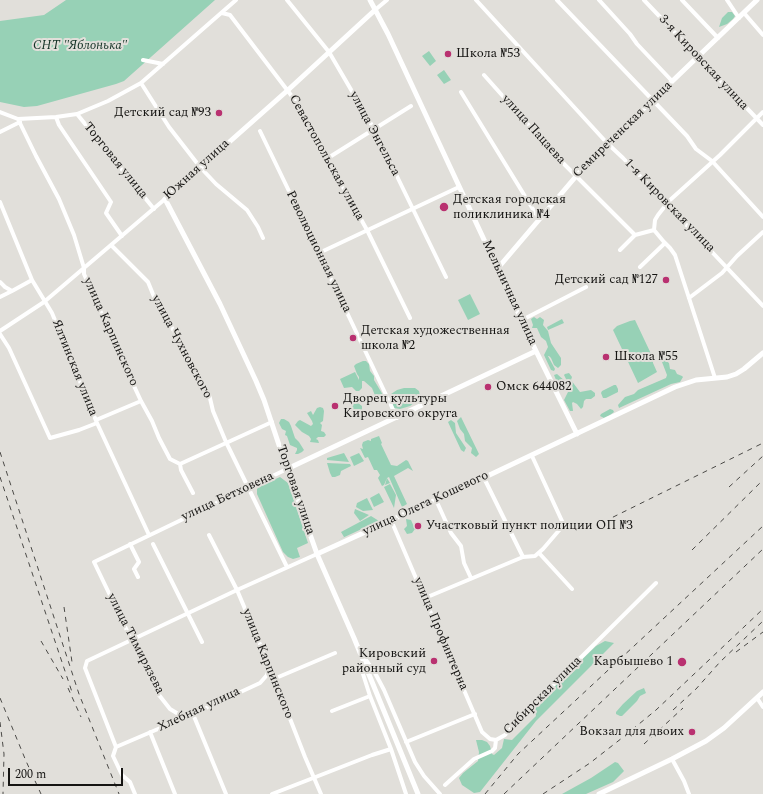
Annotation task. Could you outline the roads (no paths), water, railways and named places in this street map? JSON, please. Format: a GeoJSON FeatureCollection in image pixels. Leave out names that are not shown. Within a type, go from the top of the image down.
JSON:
{"type":"FeatureCollection","features":[{"type":"Feature","properties":{"kind":"main road","name":"Мельничная улица"},"geometry":{"type":"LineString","coordinates":[[370,0],[388,34],[536,351],[577,434]]}},
{"type":"Feature","properties":{"kind":"main road","name":"Семиреченская улица"},"geometry":{"type":"LineString","coordinates":[[498,268],[575,176],[607,142],[757,0]]}},
{"type":"Feature","properties":{"kind":"main road","name":"Южная улица"},"geometry":{"type":"LineString","coordinates":[[165,199],[288,90],[375,10]]}},
{"type":"Feature","properties":{"kind":"main road","name":"Торговая улица"},"geometry":{"type":"LineString","coordinates":[[165,199],[223,310],[256,381],[272,422],[287,470],[317,554],[356,643],[418,794]]}},
{"type":"Feature","properties":{"kind":"main road","name":"улица Бетховена"},"geometry":{"type":"LineString","coordinates":[[287,470],[536,351]]}},
{"type":"Feature","properties":{"kind":"main road","name":"улица Олега Кошевого"},"geometry":{"type":"LineString","coordinates":[[317,554],[532,456],[675,387],[696,380],[727,377],[736,374],[763,353]]}},
{"type":"Feature","properties":{"kind":"main road"},"geometry":{"type":"LineString","coordinates":[[599,794],[706,741],[724,728],[763,692]]}},
{"type":"Feature","properties":{"kind":"street"},"geometry":{"type":"LineString","coordinates":[[0,132],[19,121],[77,114],[108,102],[141,83],[236,0]]}},
{"type":"Feature","properties":{"kind":"street","name":"улица Энгельса"},"geometry":{"type":"LineString","coordinates":[[287,0],[329,52],[374,129],[446,277]]}},
{"type":"Feature","properties":{"kind":"street","name":"Южная улица"},"geometry":{"type":"LineString","coordinates":[[375,10],[388,0]]}},
{"type":"Feature","properties":{"kind":"street","name":"1-я Кировская улица"},"geometry":{"type":"LineString","coordinates":[[476,0],[607,142],[763,306]]}},
{"type":"Feature","properties":{"kind":"street"},"geometry":{"type":"LineString","coordinates":[[557,0],[687,136],[696,149],[712,162],[763,216]]}},
{"type":"Feature","properties":{"kind":"street"},"geometry":{"type":"LineString","coordinates":[[599,0],[630,34],[637,44],[672,81]]}},
{"type":"Feature","properties":{"kind":"street","name":"3-я Кировская улица"},"geometry":{"type":"LineString","coordinates":[[644,0],[763,125]]}},
{"type":"Feature","properties":{"kind":"street"},"geometry":{"type":"LineString","coordinates":[[682,0],[718,38]]}},
{"type":"Feature","properties":{"kind":"street"},"geometry":{"type":"LineString","coordinates":[[728,0],[739,18]]}},
{"type":"Feature","properties":{"kind":"street","name":"Севастопольская улица"},"geometry":{"type":"LineString","coordinates":[[222,13],[230,15],[288,90],[328,158],[367,230],[410,318]]}},
{"type":"Feature","properties":{"kind":"street"},"geometry":{"type":"LineString","coordinates":[[744,13],[763,35]]}},
{"type":"Feature","properties":{"kind":"street"},"geometry":{"type":"LineString","coordinates":[[143,60],[163,64]]}},
{"type":"Feature","properties":{"kind":"street","name":"улица Пацаева"},"geometry":{"type":"LineString","coordinates":[[484,75],[535,134],[635,235]]}},
{"type":"Feature","properties":{"kind":"street"},"geometry":{"type":"LineString","coordinates":[[141,83],[169,127],[200,167],[216,184],[247,210],[258,226],[263,238]]}},
{"type":"Feature","properties":{"kind":"street"},"geometry":{"type":"LineString","coordinates":[[461,92],[539,219]]}},
{"type":"Feature","properties":{"kind":"street"},"geometry":{"type":"LineString","coordinates":[[328,158],[411,106]]}},
{"type":"Feature","properties":{"kind":"street"},"geometry":{"type":"LineString","coordinates":[[0,112],[19,121]]}},
{"type":"Feature","properties":{"kind":"street"},"geometry":{"type":"LineString","coordinates":[[715,378],[675,256],[654,230],[655,220],[666,204],[763,112]]}},
{"type":"Feature","properties":{"kind":"street","name":"Торговая улица"},"geometry":{"type":"LineString","coordinates":[[77,114],[154,209]]}},
{"type":"Feature","properties":{"kind":"street"},"geometry":{"type":"LineString","coordinates":[[56,117],[58,125],[111,202],[106,213],[122,236]]}},
{"type":"Feature","properties":{"kind":"street","name":"улица Карпинского"},"geometry":{"type":"LineString","coordinates":[[19,121],[59,199],[74,235],[84,268],[84,274],[141,401],[170,459],[180,464],[181,470],[193,494]]}},
{"type":"Feature","properties":{"kind":"street","name":"Революционная улица"},"geometry":{"type":"LineString","coordinates":[[260,131],[397,418]]}},
{"type":"Feature","properties":{"kind":"street"},"geometry":{"type":"LineString","coordinates":[[319,253],[459,187]]}},
{"type":"Feature","properties":{"kind":"street","name":"Южная улица"},"geometry":{"type":"LineString","coordinates":[[0,331],[44,302],[165,199]]}},
{"type":"Feature","properties":{"kind":"street","name":"Ялтинская улица"},"geometry":{"type":"LineString","coordinates":[[0,202],[32,280],[52,313],[96,421],[149,535]]}},
{"type":"Feature","properties":{"kind":"street"},"geometry":{"type":"LineString","coordinates":[[620,250],[635,235],[654,230]]}},
{"type":"Feature","properties":{"kind":"street"},"geometry":{"type":"LineString","coordinates":[[689,298],[718,276],[763,232]]}},
{"type":"Feature","properties":{"kind":"street"},"geometry":{"type":"LineString","coordinates":[[640,267],[665,243]]}},
{"type":"Feature","properties":{"kind":"street","name":"улица Чухновского"},"geometry":{"type":"LineString","coordinates":[[111,245],[148,282],[157,304],[174,331],[193,371],[209,394],[213,411],[226,442],[287,567]]}},
{"type":"Feature","properties":{"kind":"street"},"geometry":{"type":"LineString","coordinates":[[0,297],[32,280]]}},
{"type":"Feature","properties":{"kind":"street"},"geometry":{"type":"LineString","coordinates":[[0,282],[12,291]]}},
{"type":"Feature","properties":{"kind":"street"},"geometry":{"type":"LineString","coordinates":[[522,320],[586,288]]}},
{"type":"Feature","properties":{"kind":"street"},"geometry":{"type":"LineString","coordinates":[[0,334],[50,438],[79,430],[141,401]]}},
{"type":"Feature","properties":{"kind":"street"},"geometry":{"type":"LineString","coordinates":[[180,464],[272,422]]}},
{"type":"Feature","properties":{"kind":"street"},"geometry":{"type":"LineString","coordinates":[[425,598],[522,557],[530,557],[539,553],[561,528],[562,521],[532,456]]}},
{"type":"Feature","properties":{"kind":"street","name":"улица Бетховена"},"geometry":{"type":"LineString","coordinates":[[94,562],[287,470]]}},
{"type":"Feature","properties":{"kind":"street"},"geometry":{"type":"LineString","coordinates":[[484,478],[522,557]]}},
{"type":"Feature","properties":{"kind":"street"},"geometry":{"type":"LineString","coordinates":[[436,500],[451,533],[461,546],[464,563],[471,578]]}},
{"type":"Feature","properties":{"kind":"street","name":"улица Профинтерна"},"geometry":{"type":"LineString","coordinates":[[391,520],[482,732],[490,739],[496,740]]}},
{"type":"Feature","properties":{"kind":"street","name":"улица Карпинского"},"geometry":{"type":"LineString","coordinates":[[209,535],[237,590],[268,663],[276,678],[278,688],[321,794]]}},
{"type":"Feature","properties":{"kind":"street"},"geometry":{"type":"LineString","coordinates":[[130,544],[139,562],[134,569],[138,577]]}},
{"type":"Feature","properties":{"kind":"street"},"geometry":{"type":"LineString","coordinates":[[153,544],[202,642]]}},
{"type":"Feature","properties":{"kind":"street"},"geometry":{"type":"LineString","coordinates":[[539,553],[572,590]]}},
{"type":"Feature","properties":{"kind":"street","name":"улица Олега Кошевого"},"geometry":{"type":"LineString","coordinates":[[116,747],[85,668],[88,662],[237,590],[317,554]]}},
{"type":"Feature","properties":{"kind":"street","name":"улица Тимирязева"},"geometry":{"type":"LineString","coordinates":[[94,562],[151,681],[166,704],[175,712],[186,716]]}},
{"type":"Feature","properties":{"kind":"street","name":"Сибирская улица"},"geometry":{"type":"LineString","coordinates":[[445,785],[474,759],[492,751],[495,748],[496,740],[505,735],[656,582]]}},
{"type":"Feature","properties":{"kind":"street"},"geometry":{"type":"LineString","coordinates":[[356,643],[379,680],[419,769],[440,794]]}},
{"type":"Feature","properties":{"kind":"street"},"geometry":{"type":"LineString","coordinates":[[276,678],[335,653]]}},
{"type":"Feature","properties":{"kind":"street"},"geometry":{"type":"LineString","coordinates":[[362,660],[363,674],[370,696],[391,749],[406,794]]}},
{"type":"Feature","properties":{"kind":"street","name":"Хлебная улица"},"geometry":{"type":"LineString","coordinates":[[116,747],[260,683],[267,674],[268,663]]}},
{"type":"Feature","properties":{"kind":"street"},"geometry":{"type":"LineString","coordinates":[[332,711],[370,696]]}},
{"type":"Feature","properties":{"kind":"street"},"geometry":{"type":"LineString","coordinates":[[757,698],[763,707]]}},
{"type":"Feature","properties":{"kind":"street"},"geometry":{"type":"LineString","coordinates":[[193,714],[226,794]]}},
{"type":"Feature","properties":{"kind":"street"},"geometry":{"type":"LineString","coordinates":[[406,742],[474,714]]}},
{"type":"Feature","properties":{"kind":"street"},"geometry":{"type":"LineString","coordinates":[[150,732],[175,794]]}},
{"type":"Feature","properties":{"kind":"street"},"geometry":{"type":"LineString","coordinates":[[116,747],[113,756],[122,775],[130,782],[135,794]]}},
{"type":"Feature","properties":{"kind":"street"},"geometry":{"type":"LineString","coordinates":[[272,794],[391,749]]}},
{"type":"Feature","properties":{"kind":"street"},"geometry":{"type":"LineString","coordinates":[[672,759],[684,780],[689,794]]}},
{"type":"Feature","properties":{"kind":"railway"},"geometry":{"type":"LineString","coordinates":[[595,526],[763,443]]}},
{"type":"Feature","properties":{"kind":"railway"},"geometry":{"type":"LineString","coordinates":[[0,452],[79,694],[119,794]]}},
{"type":"Feature","properties":{"kind":"railway"},"geometry":{"type":"LineString","coordinates":[[729,487],[763,456]]}},
{"type":"Feature","properties":{"kind":"railway"},"geometry":{"type":"LineString","coordinates":[[0,477],[72,692]]}},
{"type":"Feature","properties":{"kind":"railway"},"geometry":{"type":"LineString","coordinates":[[692,550],[763,480]]}},
{"type":"Feature","properties":{"kind":"railway"},"geometry":{"type":"LineString","coordinates":[[485,794],[518,754],[763,526]]}},
{"type":"Feature","properties":{"kind":"railway"},"geometry":{"type":"LineString","coordinates":[[504,794],[763,549]]}},
{"type":"Feature","properties":{"kind":"railway"},"geometry":{"type":"LineString","coordinates":[[64,607],[72,662]]}},
{"type":"Feature","properties":{"kind":"railway"},"geometry":{"type":"LineString","coordinates":[[543,794],[590,763],[656,710],[763,609]]}},
{"type":"Feature","properties":{"kind":"railway"},"geometry":{"type":"LineString","coordinates":[[673,710],[696,689],[720,662],[763,621]]}},
{"type":"Feature","properties":{"kind":"railway"},"geometry":{"type":"LineString","coordinates":[[736,652],[763,632]]}},
{"type":"Feature","properties":{"kind":"railway"},"geometry":{"type":"LineString","coordinates":[[41,641],[63,679]]}},
{"type":"Feature","properties":{"kind":"railway"},"geometry":{"type":"LineString","coordinates":[[68,688],[81,717]]}},
{"type":"Feature","properties":{"kind":"railway"},"geometry":{"type":"LineString","coordinates":[[0,698],[41,794]]}},
{"type":"Feature","properties":{"kind":"railway"},"geometry":{"type":"LineString","coordinates":[[644,744],[683,708]]}},
{"type":"Feature","properties":{"kind":"railway"},"geometry":{"type":"LineString","coordinates":[[0,722],[4,754],[3,794]]}},
{"type":"Feature","properties":{"kind":"place","name":"Школа №53"},"geometry":{"type":"Point","coordinates":[448,54]}},
{"type":"Feature","properties":{"kind":"place","name":"Детский сад №93"},"geometry":{"type":"Point","coordinates":[219,113]}},
{"type":"Feature","properties":{"kind":"place","name":"Детская городская поликлиника №4"},"geometry":{"type":"Point","coordinates":[444,207]}},
{"type":"Feature","properties":{"kind":"place","name":"Детский сад №127"},"geometry":{"type":"Point","coordinates":[666,280]}},
{"type":"Feature","properties":{"kind":"place","name":"Детская художественная школа №2"},"geometry":{"type":"Point","coordinates":[353,338]}},
{"type":"Feature","properties":{"kind":"place","name":"Школа №55"},"geometry":{"type":"Point","coordinates":[606,357]}},
{"type":"Feature","properties":{"kind":"place","name":"Омск 644082"},"geometry":{"type":"Point","coordinates":[488,387]}},
{"type":"Feature","properties":{"kind":"place","name":"Дворец культуры Кировского округа"},"geometry":{"type":"Point","coordinates":[335,406]}},
{"type":"Feature","properties":{"kind":"place","name":"Участковый пункт полиции ОП №3"},"geometry":{"type":"Point","coordinates":[418,526]}},
{"type":"Feature","properties":{"kind":"place","name":"Кировский районный суд"},"geometry":{"type":"Point","coordinates":[434,661]}},
{"type":"Feature","properties":{"kind":"place","name":"Карбышево 1"},"geometry":{"type":"Point","coordinates":[682,662]}},
{"type":"Feature","properties":{"kind":"place","name":"Вокзал для двоих"},"geometry":{"type":"Point","coordinates":[692,732]}},
{"type":"Feature","properties":{"kind":"park label","name":"СНТ \"Яблонька\""},"geometry":{"type":"Point","coordinates":[80,46]}}]}
